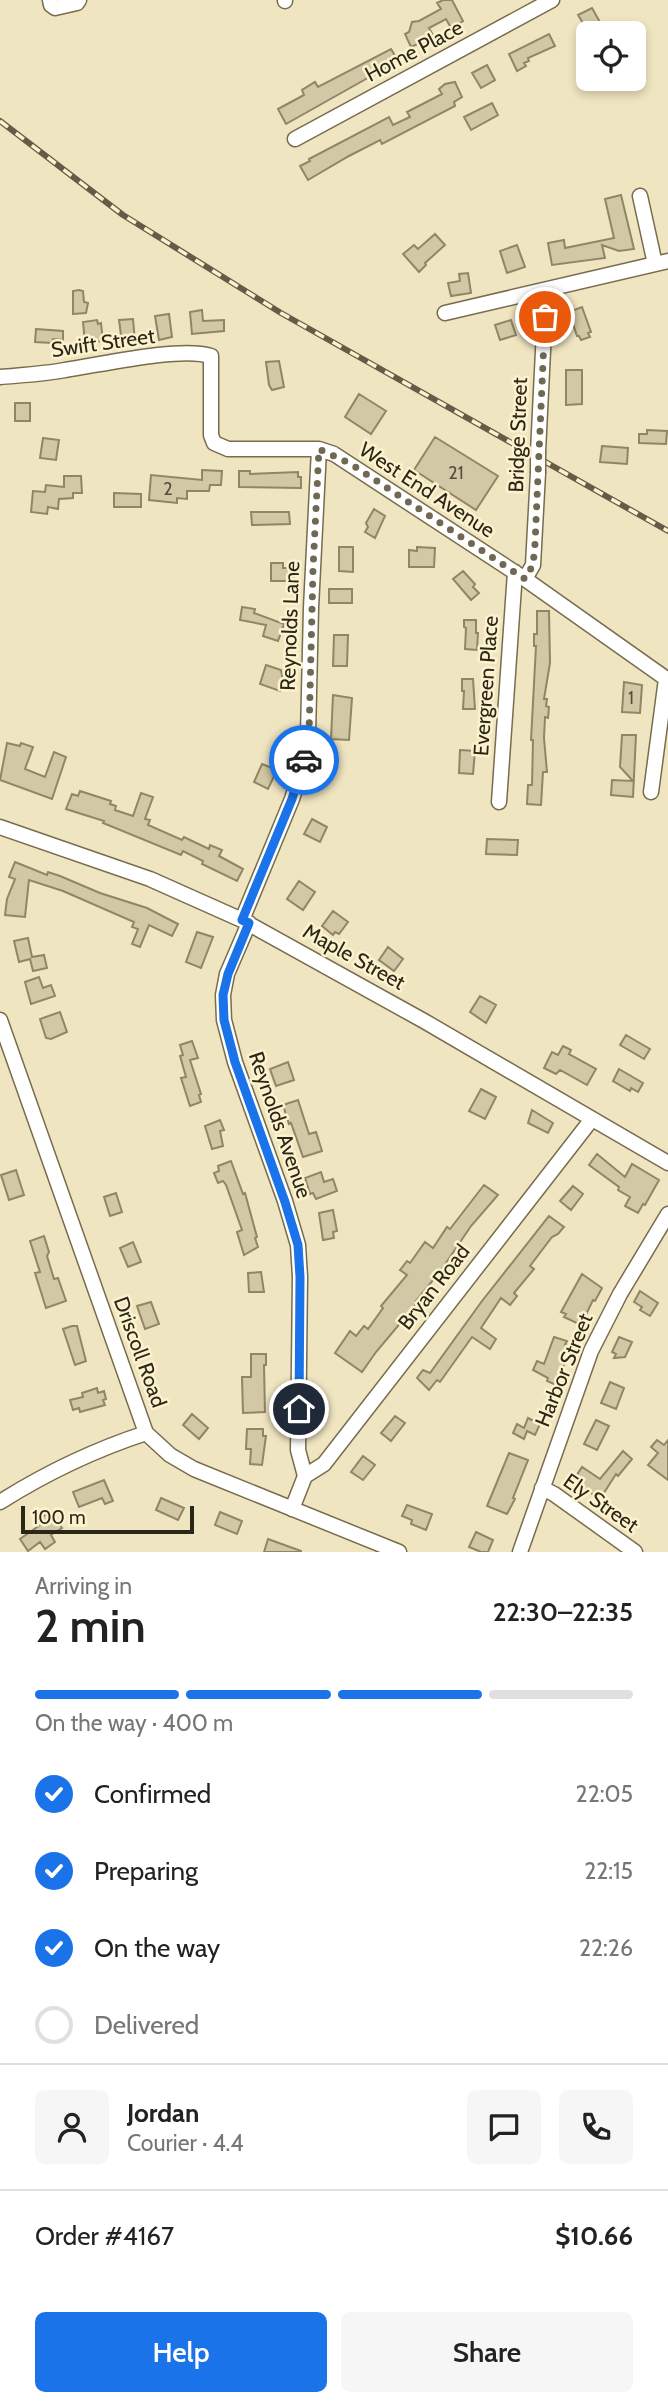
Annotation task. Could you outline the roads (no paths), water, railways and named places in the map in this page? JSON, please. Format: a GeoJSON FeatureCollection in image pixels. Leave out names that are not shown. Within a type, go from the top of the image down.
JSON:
{"type":"FeatureCollection","features":[{"type":"Feature","properties":{"kind":"street"},"geometry":{"type":"LineString","coordinates":[[50,0],[55,8],[77,3],[79,0]]}},
{"type":"Feature","properties":{"kind":"street","name":"Home Place"},"geometry":{"type":"LineString","coordinates":[[295,139],[552,0]]}},
{"type":"Feature","properties":{"kind":"street"},"geometry":{"type":"LineString","coordinates":[[445,313],[662,262],[640,196]]}},
{"type":"Feature","properties":{"kind":"street","name":"Bridge Street"},"geometry":{"type":"LineString","coordinates":[[520,576],[533,565],[546,290]]}},
{"type":"Feature","properties":{"kind":"street","name":"Swift Street"},"geometry":{"type":"LineString","coordinates":[[0,377],[62,371],[137,358],[189,354],[211,356]]}},
{"type":"Feature","properties":{"kind":"street","name":"West End Avenue"},"geometry":{"type":"LineString","coordinates":[[211,356],[211,435],[214,443],[228,449],[319,449],[351,464],[520,576],[667,680]]}},
{"type":"Feature","properties":{"kind":"street","name":"Reynolds Lane"},"geometry":{"type":"LineString","coordinates":[[246,921],[292,799],[307,747],[319,449]]}},
{"type":"Feature","properties":{"kind":"street","name":"Evergreen Place"},"geometry":{"type":"LineString","coordinates":[[499,802],[520,576]]}},
{"type":"Feature","properties":{"kind":"street"},"geometry":{"type":"LineString","coordinates":[[651,792],[667,680]]}},
{"type":"Feature","properties":{"kind":"street","name":"Maple Street"},"geometry":{"type":"LineString","coordinates":[[0,827],[150,879],[246,921],[668,1163]]}},
{"type":"Feature","properties":{"kind":"street","name":"Reynolds Avenue"},"geometry":{"type":"LineString","coordinates":[[246,921],[223,995],[224,1020],[235,1062],[298,1245],[298,1450],[305,1476]]}},
{"type":"Feature","properties":{"kind":"street","name":"Driscoll Road"},"geometry":{"type":"LineString","coordinates":[[0,1020],[146,1433],[170,1455],[194,1469],[400,1552]]}},
{"type":"Feature","properties":{"kind":"street","name":"Bryan Road"},"geometry":{"type":"LineString","coordinates":[[305,1476],[324,1464],[592,1119]]}},
{"type":"Feature","properties":{"kind":"street","name":"Harbor Street"},"geometry":{"type":"LineString","coordinates":[[520,1552],[598,1335],[668,1214]]}},
{"type":"Feature","properties":{"kind":"street"},"geometry":{"type":"LineString","coordinates":[[0,1502],[65,1465],[146,1433]]}},
{"type":"Feature","properties":{"kind":"street"},"geometry":{"type":"LineString","coordinates":[[292,1509],[305,1476]]}},
{"type":"Feature","properties":{"kind":"street","name":"Ely Street"},"geometry":{"type":"LineString","coordinates":[[542,1488],[635,1552]]}},
{"type":"Feature","properties":{"kind":"railway"},"geometry":{"type":"LineString","coordinates":[[0,121],[123,215],[281,313],[668,531]]}}]}
